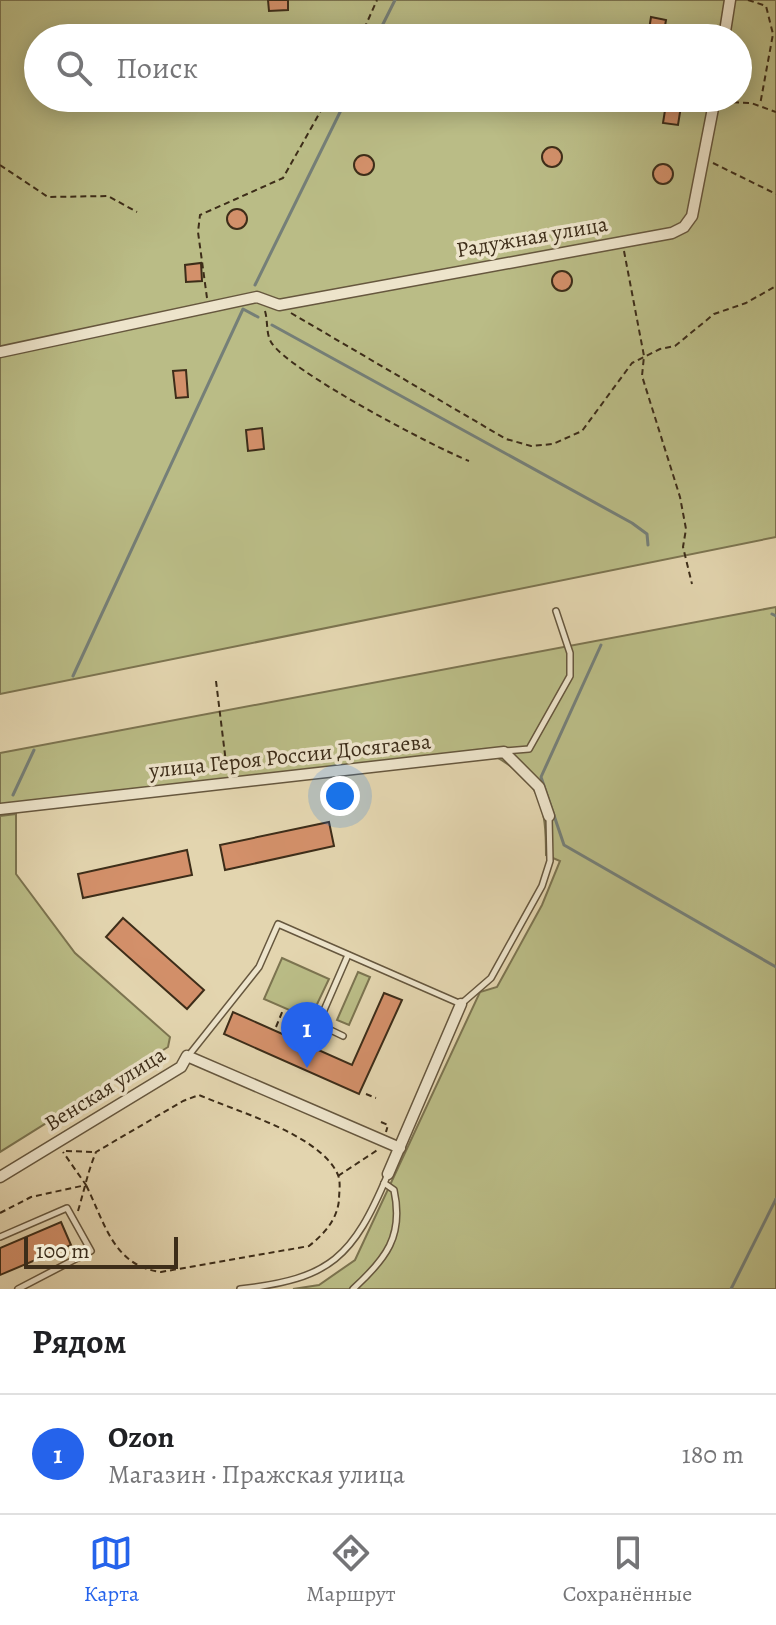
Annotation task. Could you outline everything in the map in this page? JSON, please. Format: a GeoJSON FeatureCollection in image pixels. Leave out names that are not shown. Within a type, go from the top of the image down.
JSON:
{"type":"FeatureCollection","features":[{"type":"Feature","properties":{"kind":"street"},"geometry":{"type":"LineString","coordinates":[[726,24],[730,0]]}},
{"type":"Feature","properties":{"kind":"street","name":"Радужная улица"},"geometry":{"type":"LineString","coordinates":[[279,305],[672,233],[684,227],[692,216],[712,112]]}},
{"type":"Feature","properties":{"kind":"street"},"geometry":{"type":"LineString","coordinates":[[0,352],[257,297],[279,305]]}},
{"type":"Feature","properties":{"kind":"street"},"geometry":{"type":"LineString","coordinates":[[504,752],[539,787],[549,816]]}},
{"type":"Feature","properties":{"kind":"street","name":"улица Героя России Досягаева"},"geometry":{"type":"LineString","coordinates":[[0,809],[504,752]]}},
{"type":"Feature","properties":{"kind":"street"},"geometry":{"type":"LineString","coordinates":[[386,1179],[461,1004]]}},
{"type":"Feature","properties":{"kind":"street"},"geometry":{"type":"LineString","coordinates":[[187,1056],[400,1148]]}},
{"type":"Feature","properties":{"kind":"street","name":"Венская улица"},"geometry":{"type":"LineString","coordinates":[[0,1177],[60,1147],[181,1067],[187,1056]]}},
{"type":"Feature","properties":{"kind":"lane"},"geometry":{"type":"LineString","coordinates":[[504,752],[529,749],[570,676],[570,653],[556,611]]}},
{"type":"Feature","properties":{"kind":"lane"},"geometry":{"type":"LineString","coordinates":[[187,1056],[259,967],[278,924],[461,1004],[491,978],[542,886],[550,861],[549,816]]}},
{"type":"Feature","properties":{"kind":"lane"},"geometry":{"type":"LineString","coordinates":[[343,1036],[318,1024],[348,955]]}},
{"type":"Feature","properties":{"kind":"lane"},"geometry":{"type":"LineString","coordinates":[[240,1289],[318,1272],[346,1252],[386,1179],[394,1190],[400,1218],[392,1241],[372,1272],[353,1289]]}},
{"type":"Feature","properties":{"kind":"lane"},"geometry":{"type":"LineString","coordinates":[[0,1237],[67,1208],[91,1251],[18,1289]]}},
{"type":"Feature","properties":{"kind":"path"},"geometry":{"type":"LineString","coordinates":[[366,24],[377,0]]}},
{"type":"Feature","properties":{"kind":"path"},"geometry":{"type":"LineString","coordinates":[[748,0],[766,6],[773,34],[760,105]]}},
{"type":"Feature","properties":{"kind":"path"},"geometry":{"type":"LineString","coordinates":[[752,104],[776,112]]}},
{"type":"Feature","properties":{"kind":"path"},"geometry":{"type":"LineString","coordinates":[[209,307],[198,232],[200,215],[283,178],[320,112]]}},
{"type":"Feature","properties":{"kind":"path"},"geometry":{"type":"LineString","coordinates":[[704,157],[759,188],[776,194]]}},
{"type":"Feature","properties":{"kind":"path"},"geometry":{"type":"LineString","coordinates":[[0,165],[48,197],[108,196],[137,212]]}},
{"type":"Feature","properties":{"kind":"path"},"geometry":{"type":"LineString","coordinates":[[622,242],[644,356],[642,376],[680,497],[686,529],[683,547],[692,584]]}},
{"type":"Feature","properties":{"kind":"path"},"geometry":{"type":"LineString","coordinates":[[279,305],[506,439],[531,446],[553,444],[582,431],[632,363],[675,346],[714,314],[776,286]]}},
{"type":"Feature","properties":{"kind":"path"},"geometry":{"type":"LineString","coordinates":[[257,297],[267,315],[271,343],[292,361],[361,406],[469,461]]}},
{"type":"Feature","properties":{"kind":"path"},"geometry":{"type":"LineString","coordinates":[[216,681],[228,783]]}},
{"type":"Feature","properties":{"kind":"path"},"geometry":{"type":"LineString","coordinates":[[276,1027],[283,1010]]}},
{"type":"Feature","properties":{"kind":"path"},"geometry":{"type":"LineString","coordinates":[[366,1094],[376,1098]]}},
{"type":"Feature","properties":{"kind":"path"},"geometry":{"type":"LineString","coordinates":[[199,1095],[302,1139],[331,1163],[338,1176],[338,1207],[326,1233],[309,1246],[161,1272],[146,1270],[120,1254],[86,1185],[60,1147],[96,1152],[199,1095]]}},
{"type":"Feature","properties":{"kind":"path"},"geometry":{"type":"LineString","coordinates":[[86,1185],[96,1152]]}},
{"type":"Feature","properties":{"kind":"path"},"geometry":{"type":"LineString","coordinates":[[338,1176],[377,1153]]}},
{"type":"Feature","properties":{"kind":"path"},"geometry":{"type":"LineString","coordinates":[[0,1213],[31,1197],[86,1185]]}},
{"type":"Feature","properties":{"kind":"green space"},"geometry":{"type":"Polygon","coordinates":[[[0,0],[776,0],[776,537],[0,694],[0,0]]]}},
{"type":"Feature","properties":{"kind":"green space"},"geometry":{"type":"Polygon","coordinates":[[[776,607],[776,1289],[293,1289],[319,1285],[355,1260],[480,992],[497,987],[542,905],[560,861],[546,855],[545,823],[532,786],[511,766],[496,757],[0,813],[0,753],[776,607]]]}},
{"type":"Feature","properties":{"kind":"green space"},"geometry":{"type":"Polygon","coordinates":[[[16,814],[16,874],[75,953],[170,1037],[168,1047],[0,1152],[0,816],[16,814]]]}},
{"type":"Feature","properties":{"kind":"green space"},"geometry":{"type":"Polygon","coordinates":[[[282,958],[329,979],[310,1019],[264,999],[282,958]]]}},
{"type":"Feature","properties":{"kind":"green space"},"geometry":{"type":"Polygon","coordinates":[[[358,972],[370,977],[349,1025],[337,1020],[358,972]]]}},
{"type":"Feature","properties":{"kind":"building"},"geometry":{"type":"Polygon","coordinates":[[[268,0],[288,0],[288,10],[269,11],[268,0]]]}},
{"type":"Feature","properties":{"kind":"building"},"geometry":{"type":"Polygon","coordinates":[[[651,17],[666,20],[665,24],[650,24],[651,17]]]}},
{"type":"Feature","properties":{"kind":"building"},"geometry":{"type":"Polygon","coordinates":[[[665,112],[680,112],[678,125],[663,123],[665,112]]]}},
{"type":"Feature","properties":{"kind":"building"},"geometry":{"type":"Polygon","coordinates":[[[552,147],[559,150],[562,157],[559,164],[552,167],[545,164],[542,157],[545,150],[552,147]]]}},
{"type":"Feature","properties":{"kind":"building"},"geometry":{"type":"Polygon","coordinates":[[[364,155],[371,158],[374,165],[371,172],[364,175],[357,172],[354,165],[357,158],[364,155]]]}},
{"type":"Feature","properties":{"kind":"building"},"geometry":{"type":"Polygon","coordinates":[[[663,164],[670,167],[673,174],[670,181],[663,184],[656,181],[653,174],[656,167],[663,164]]]}},
{"type":"Feature","properties":{"kind":"building"},"geometry":{"type":"Polygon","coordinates":[[[237,209],[244,212],[247,219],[244,226],[237,229],[230,226],[227,219],[230,212],[237,209]]]}},
{"type":"Feature","properties":{"kind":"building"},"geometry":{"type":"Polygon","coordinates":[[[201,263],[202,281],[186,282],[185,265],[201,263]]]}},
{"type":"Feature","properties":{"kind":"building"},"geometry":{"type":"Polygon","coordinates":[[[562,271],[569,274],[572,281],[569,288],[562,291],[555,288],[552,281],[555,274],[562,271]]]}},
{"type":"Feature","properties":{"kind":"building"},"geometry":{"type":"Polygon","coordinates":[[[186,370],[188,397],[176,398],[173,371],[186,370]]]}},
{"type":"Feature","properties":{"kind":"building"},"geometry":{"type":"Polygon","coordinates":[[[262,428],[264,449],[248,451],[246,430],[262,428]]]}},
{"type":"Feature","properties":{"kind":"building"},"geometry":{"type":"Polygon","coordinates":[[[329,822],[334,846],[225,870],[220,845],[329,822]]]}},
{"type":"Feature","properties":{"kind":"building"},"geometry":{"type":"Polygon","coordinates":[[[187,850],[192,875],[83,898],[78,874],[187,850]]]}},
{"type":"Feature","properties":{"kind":"building"},"geometry":{"type":"Polygon","coordinates":[[[123,918],[204,990],[187,1009],[106,937],[123,918]]]}},
{"type":"Feature","properties":{"kind":"building"},"geometry":{"type":"Polygon","coordinates":[[[384,993],[402,1000],[359,1094],[224,1034],[233,1012],[352,1065],[384,993]]]}},
{"type":"Feature","properties":{"kind":"building"},"geometry":{"type":"Polygon","coordinates":[[[61,1222],[71,1245],[0,1275],[0,1248],[61,1222]]]}},
{"type":"Feature","properties":{"kind":"waterway"},"geometry":{"type":"LineString","coordinates":[[383,24],[395,0]]}},
{"type":"Feature","properties":{"kind":"waterway"},"geometry":{"type":"LineString","coordinates":[[255,285],[340,112]]}},
{"type":"Feature","properties":{"kind":"waterway"},"geometry":{"type":"LineString","coordinates":[[73,676],[243,309],[258,317]]}},
{"type":"Feature","properties":{"kind":"waterway"},"geometry":{"type":"LineString","coordinates":[[272,325],[632,523],[647,534],[648,545]]}},
{"type":"Feature","properties":{"kind":"waterway"},"geometry":{"type":"LineString","coordinates":[[772,614],[776,616]]}},
{"type":"Feature","properties":{"kind":"waterway"},"geometry":{"type":"LineString","coordinates":[[601,645],[541,777],[564,845],[776,967]]}},
{"type":"Feature","properties":{"kind":"waterway"},"geometry":{"type":"LineString","coordinates":[[13,795],[34,750]]}},
{"type":"Feature","properties":{"kind":"waterway"},"geometry":{"type":"LineString","coordinates":[[731,1289],[776,1199]]}},
{"type":"Feature","properties":{"kind":"place","name":"Ozon"},"geometry":{"type":"Point","coordinates":[307,1068]}}]}
